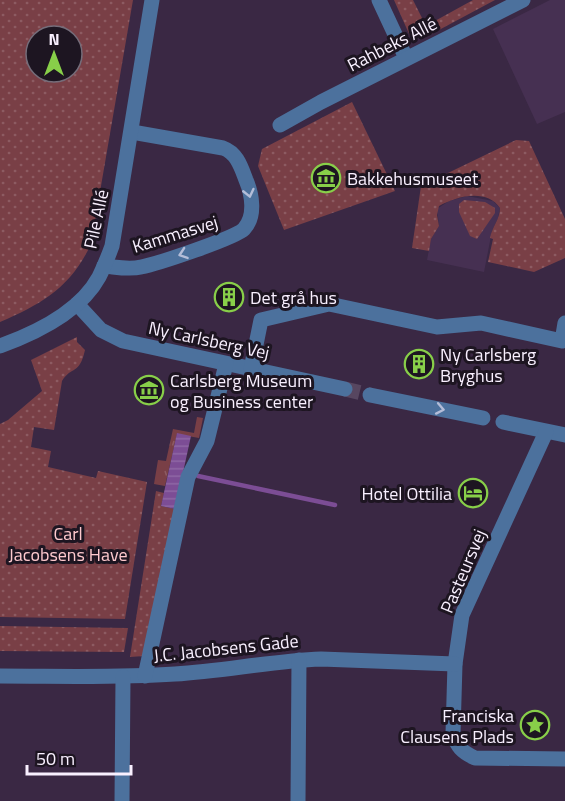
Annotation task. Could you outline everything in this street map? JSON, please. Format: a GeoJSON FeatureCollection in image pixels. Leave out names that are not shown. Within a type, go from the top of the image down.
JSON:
{"type":"FeatureCollection","features":[{"type":"Feature","properties":{"kind":"street","name":"Pile Allé"},"geometry":{"type":"LineString","coordinates":[[0,346],[48,324],[77,304],[91,290],[104,266],[112,246],[152,0]]}},
{"type":"Feature","properties":{"kind":"street"},"geometry":{"type":"LineString","coordinates":[[379,0],[406,58]]}},
{"type":"Feature","properties":{"kind":"street","name":"Rahbeks Allé"},"geometry":{"type":"LineString","coordinates":[[280,125],[406,58],[523,0]]}},
{"type":"Feature","properties":{"kind":"street","name":"Kammasvej"},"geometry":{"type":"LineString","coordinates":[[104,266],[143,267],[226,239],[243,230],[251,212],[250,193],[237,158],[232,152],[223,148],[132,132]]}},
{"type":"Feature","properties":{"kind":"street","name":"Ny Carlsberg Vej"},"geometry":{"type":"LineString","coordinates":[[77,304],[92,322],[111,336],[123,341],[345,389]]}},
{"type":"Feature","properties":{"kind":"street"},"geometry":{"type":"LineString","coordinates":[[251,369],[261,320],[329,304],[437,327],[481,323],[562,341],[565,323]]}},
{"type":"Feature","properties":{"kind":"street"},"geometry":{"type":"LineString","coordinates":[[145,676],[188,477],[207,441],[226,363]]}},
{"type":"Feature","properties":{"kind":"street"},"geometry":{"type":"LineString","coordinates":[[370,395],[483,418]]}},
{"type":"Feature","properties":{"kind":"street"},"geometry":{"type":"LineString","coordinates":[[503,422],[565,435]]}},
{"type":"Feature","properties":{"kind":"street","name":"Pasteursvej"},"geometry":{"type":"LineString","coordinates":[[455,663],[462,615],[546,432]]}},
{"type":"Feature","properties":{"kind":"street"},"geometry":{"type":"LineString","coordinates":[[298,801],[299,660]]}},
{"type":"Feature","properties":{"kind":"street","name":"J.C. Jacobsens Gade"},"geometry":{"type":"LineString","coordinates":[[0,676],[145,676],[242,668],[299,660],[455,663]]}},
{"type":"Feature","properties":{"kind":"street"},"geometry":{"type":"LineString","coordinates":[[455,663],[453,733],[456,744],[464,753],[475,758],[565,759]]}},
{"type":"Feature","properties":{"kind":"street"},"geometry":{"type":"LineString","coordinates":[[122,801],[123,677]]}},
{"type":"Feature","properties":{"kind":"shaded area"},"geometry":{"type":"Polygon","coordinates":[[[550,0],[565,0],[565,112],[537,124],[493,29],[550,0]]]}},
{"type":"Feature","properties":{"kind":"shaded area"},"geometry":{"type":"Polygon","coordinates":[[[467,196],[493,201],[500,208],[492,231],[484,272],[427,260],[431,239],[439,226],[437,209],[449,201],[467,196]]]}},
{"type":"Feature","properties":{"kind":"shaded area"},"geometry":{"type":"Polygon","coordinates":[[[177,433],[191,436],[175,509],[161,506],[177,433]]]}},
{"type":"Feature","properties":{"kind":"green space"},"geometry":{"type":"Polygon","coordinates":[[[0,0],[133,0],[91,244],[74,272],[64,283],[42,301],[0,322],[0,0]]]}},
{"type":"Feature","properties":{"kind":"green space"},"geometry":{"type":"Polygon","coordinates":[[[394,0],[413,0],[423,20],[433,22],[473,0],[495,0],[424,38],[410,36],[394,0]]]}},
{"type":"Feature","properties":{"kind":"green space"},"geometry":{"type":"Polygon","coordinates":[[[352,102],[395,191],[284,230],[258,166],[262,149],[352,102]]]}},
{"type":"Feature","properties":{"kind":"green space"},"geometry":{"type":"Polygon","coordinates":[[[516,140],[529,141],[565,219],[565,258],[534,272],[488,262],[493,239],[490,238],[500,208],[487,198],[479,196],[454,199],[439,206],[437,215],[439,226],[431,239],[429,251],[412,248],[421,186],[516,140]]]}},
{"type":"Feature","properties":{"kind":"green space"},"geometry":{"type":"Polygon","coordinates":[[[464,200],[485,202],[495,208],[495,213],[477,239],[470,236],[459,212],[459,204],[464,200]]]}},
{"type":"Feature","properties":{"kind":"green space","name":"Carl Jacobsens Have"},"geometry":{"type":"Polygon","coordinates":[[[77,337],[77,342],[85,350],[78,367],[62,381],[54,430],[34,427],[31,447],[51,451],[48,467],[96,478],[98,471],[147,482],[125,619],[0,617],[0,424],[42,391],[31,360],[77,337]]]}},
{"type":"Feature","properties":{"kind":"green space"},"geometry":{"type":"Polygon","coordinates":[[[197,417],[203,418],[199,438],[177,434],[165,486],[154,484],[158,460],[166,461],[173,429],[194,433],[197,417]]]}},
{"type":"Feature","properties":{"kind":"green space"},"geometry":{"type":"Polygon","coordinates":[[[156,491],[164,493],[161,506],[175,509],[144,656],[130,657],[156,491]]]}},
{"type":"Feature","properties":{"kind":"green space"},"geometry":{"type":"Polygon","coordinates":[[[0,626],[128,628],[124,652],[0,651],[0,626]]]}},
{"type":"Feature","properties":{"kind":"waterway"},"geometry":{"type":"LineString","coordinates":[[198,476],[335,505]]}},
{"type":"Feature","properties":{"kind":"tunnel"},"geometry":{"type":"LineString","coordinates":[[345,389],[370,395]]}},
{"type":"Feature","properties":{"kind":"place","name":"Bakkehusmuseet"},"geometry":{"type":"Point","coordinates":[326,178]}},
{"type":"Feature","properties":{"kind":"place","name":"Det grå hus"},"geometry":{"type":"Point","coordinates":[229,297]}},
{"type":"Feature","properties":{"kind":"place","name":"Ny Carlsberg Bryghus"},"geometry":{"type":"Point","coordinates":[419,364]}},
{"type":"Feature","properties":{"kind":"place","name":"Carlsberg Museum og Business center"},"geometry":{"type":"Point","coordinates":[149,390]}},
{"type":"Feature","properties":{"kind":"place","name":"Hotel Ottilia"},"geometry":{"type":"Point","coordinates":[473,493]}},
{"type":"Feature","properties":{"kind":"place","name":"Franciska Clausens Plads"},"geometry":{"type":"Point","coordinates":[535,725]}}]}
